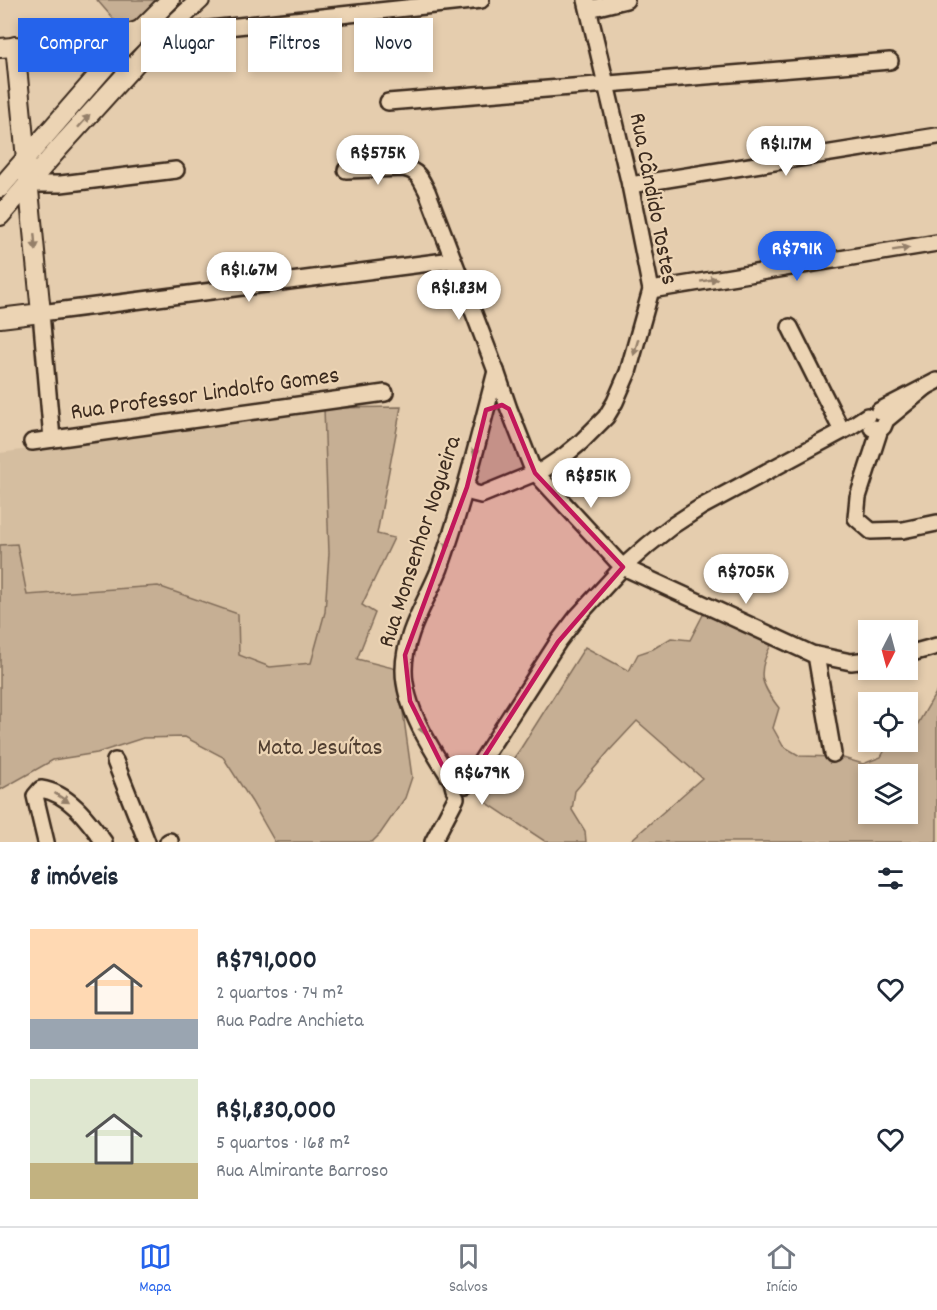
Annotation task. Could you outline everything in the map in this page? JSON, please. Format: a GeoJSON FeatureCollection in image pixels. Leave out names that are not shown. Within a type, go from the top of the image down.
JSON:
{"type":"FeatureCollection","features":[{"type":"Feature","properties":{"kind":"main road"},"geometry":{"type":"LineString","coordinates":[[129,33],[141,29],[170,0]]}},
{"type":"Feature","properties":{"kind":"main road"},"geometry":{"type":"LineString","coordinates":[[180,18],[200,0]]}},
{"type":"Feature","properties":{"kind":"main road"},"geometry":{"type":"LineString","coordinates":[[0,318],[41,313],[27,157],[8,47]]}},
{"type":"Feature","properties":{"kind":"main road"},"geometry":{"type":"LineString","coordinates":[[0,216],[141,58]]}},
{"type":"Feature","properties":{"kind":"main road"},"geometry":{"type":"LineString","coordinates":[[0,188],[27,157],[92,72]]}},
{"type":"Feature","properties":{"kind":"main road"},"geometry":{"type":"LineString","coordinates":[[27,157],[47,162]]}},
{"type":"Feature","properties":{"kind":"street"},"geometry":{"type":"LineString","coordinates":[[236,26],[481,0]]}},
{"type":"Feature","properties":{"kind":"street"},"geometry":{"type":"LineString","coordinates":[[587,5],[626,0]]}},
{"type":"Feature","properties":{"kind":"street","name":"Rua Cândido Tostes"},"geometry":{"type":"LineString","coordinates":[[467,487],[472,493],[481,495],[543,470],[581,442],[606,417],[628,372],[651,290],[630,185],[587,5]]}},
{"type":"Feature","properties":{"kind":"street"},"geometry":{"type":"LineString","coordinates":[[388,102],[890,61]]}},
{"type":"Feature","properties":{"kind":"street"},"geometry":{"type":"LineString","coordinates":[[630,185],[937,136]]}},
{"type":"Feature","properties":{"kind":"street"},"geometry":{"type":"LineString","coordinates":[[47,162],[51,178],[61,184]]}},
{"type":"Feature","properties":{"kind":"street"},"geometry":{"type":"LineString","coordinates":[[346,170],[404,168],[418,175],[427,191],[534,472],[623,567],[812,654],[851,663],[858,662]]}},
{"type":"Feature","properties":{"kind":"street"},"geometry":{"type":"LineString","coordinates":[[29,184],[61,184],[176,170]]}},
{"type":"Feature","properties":{"kind":"street"},"geometry":{"type":"LineString","coordinates":[[651,290],[937,243]]}},
{"type":"Feature","properties":{"kind":"street"},"geometry":{"type":"LineString","coordinates":[[52,439],[41,313],[453,260]]}},
{"type":"Feature","properties":{"kind":"street"},"geometry":{"type":"LineString","coordinates":[[790,327],[846,429]]}},
{"type":"Feature","properties":{"kind":"street","name":"Rua Monsenhor Nogueira"},"geometry":{"type":"LineString","coordinates":[[459,790],[426,737],[410,701],[404,669],[408,640],[439,569],[467,487],[496,371]]}},
{"type":"Feature","properties":{"kind":"street"},"geometry":{"type":"LineString","coordinates":[[433,842],[459,790],[558,642],[623,567],[685,517],[846,429],[876,420],[932,384]]}},
{"type":"Feature","properties":{"kind":"street","name":"Rua Professor Lindolfo Gomes"},"geometry":{"type":"LineString","coordinates":[[32,442],[385,393]]}},
{"type":"Feature","properties":{"kind":"street"},"geometry":{"type":"LineString","coordinates":[[486,410],[498,404],[509,409]]}},
{"type":"Feature","properties":{"kind":"street"},"geometry":{"type":"LineString","coordinates":[[876,420],[858,496],[856,518],[871,531],[903,530],[937,523]]}},
{"type":"Feature","properties":{"kind":"street"},"geometry":{"type":"LineString","coordinates":[[918,651],[937,646]]}},
{"type":"Feature","properties":{"kind":"street"},"geometry":{"type":"LineString","coordinates":[[816,655],[833,754]]}},
{"type":"Feature","properties":{"kind":"street"},"geometry":{"type":"LineString","coordinates":[[116,761],[147,842]]}},
{"type":"Feature","properties":{"kind":"street"},"geometry":{"type":"LineString","coordinates":[[45,842],[35,796],[40,789],[49,790],[70,804],[87,820],[104,842]]}},
{"type":"Feature","properties":{"kind":"highlighted area"},"geometry":{"type":"Polygon","coordinates":[[[502,405],[509,409],[535,473],[623,567],[558,642],[466,785],[458,780],[454,789],[410,701],[405,655],[467,487],[486,410],[502,405]]]}},
{"type":"Feature","properties":{"kind":"shaded area"},"geometry":{"type":"Polygon","coordinates":[[[324,408],[329,553],[325,612],[311,663],[270,668],[239,655],[158,586],[27,595],[17,544],[0,545],[0,453],[324,408]]]}},
{"type":"Feature","properties":{"kind":"green space"},"geometry":{"type":"Polygon","coordinates":[[[97,0],[158,0],[133,24],[129,24],[129,18],[113,18],[97,0]]]}},
{"type":"Feature","properties":{"kind":"green space","name":"Mata Jesuítas"},"geometry":{"type":"Polygon","coordinates":[[[401,407],[377,534],[394,538],[362,605],[375,613],[357,659],[397,669],[412,777],[405,798],[372,842],[275,842],[223,757],[185,737],[143,738],[97,753],[53,760],[0,790],[0,545],[17,544],[27,595],[158,586],[238,614],[239,655],[270,667],[311,663],[325,612],[329,553],[324,408],[401,407]]]}},
{"type":"Feature","properties":{"kind":"green space"},"geometry":{"type":"Polygon","coordinates":[[[497,409],[504,412],[526,469],[480,489],[474,485],[493,412],[497,409]]]}},
{"type":"Feature","properties":{"kind":"green space"},"geometry":{"type":"Polygon","coordinates":[[[705,611],[772,643],[764,662],[762,677],[768,692],[779,708],[773,728],[783,746],[800,756],[840,757],[863,764],[881,757],[884,752],[918,752],[918,724],[937,691],[937,842],[629,842],[702,778],[637,721],[575,791],[572,810],[585,831],[586,842],[546,842],[484,801],[521,748],[585,647],[629,671],[638,654],[653,649],[671,638],[690,640],[705,611]]]}}]}
